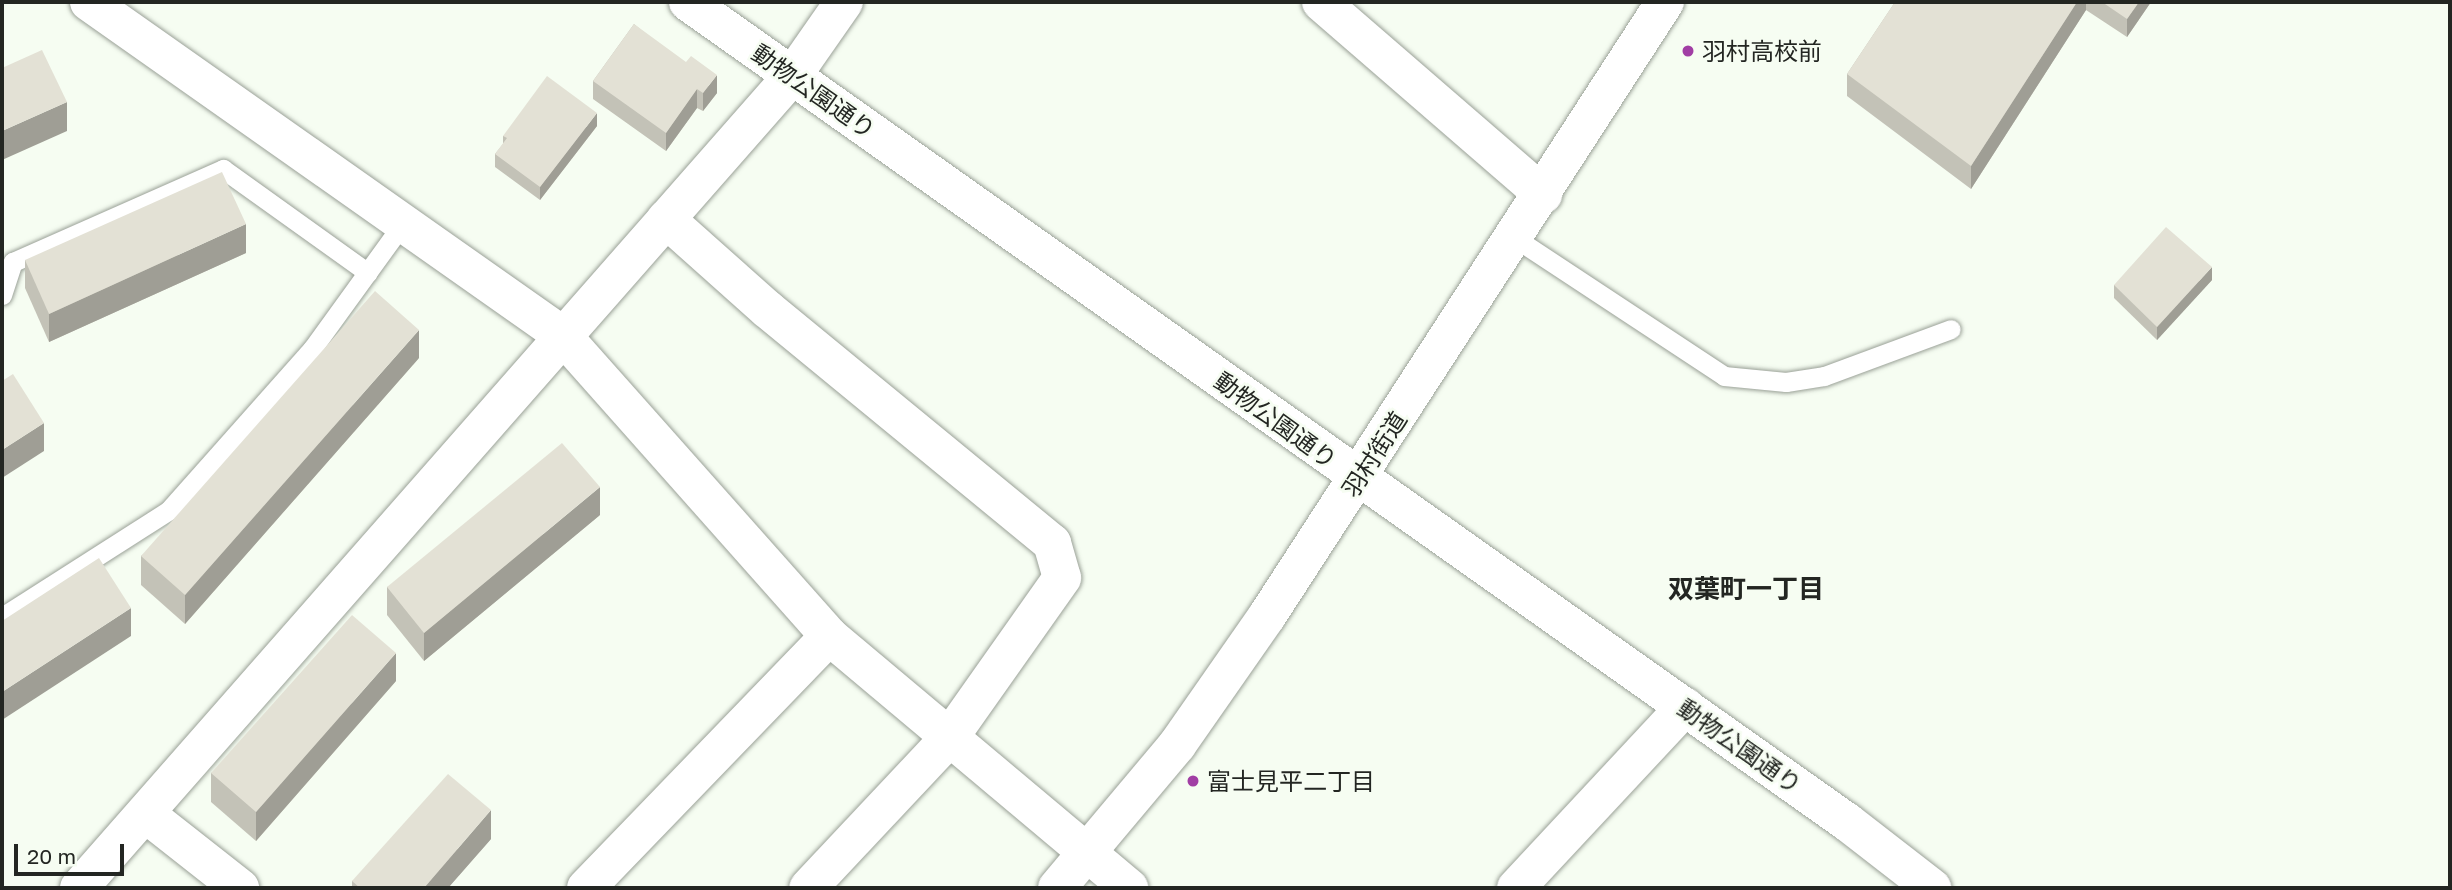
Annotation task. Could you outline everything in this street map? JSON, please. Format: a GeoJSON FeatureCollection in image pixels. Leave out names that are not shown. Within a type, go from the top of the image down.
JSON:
{"type":"FeatureCollection","features":[{"type":"Feature","properties":{"kind":"street"},"geometry":{"type":"LineString","coordinates":[[89,2],[562,335],[829,636],[1129,888]]}},
{"type":"Feature","properties":{"kind":"street","name":"動物公園通り"},"geometry":{"type":"LineString","coordinates":[[688,2],[1358,479],[1685,707],[1932,888]]}},
{"type":"Feature","properties":{"kind":"street"},"geometry":{"type":"LineString","coordinates":[[79,888],[793,75],[844,2]]}},
{"type":"Feature","properties":{"kind":"street"},"geometry":{"type":"LineString","coordinates":[[1321,2],[1543,194]]}},
{"type":"Feature","properties":{"kind":"street","name":"羽村街道"},"geometry":{"type":"LineString","coordinates":[[1057,888],[1089,855],[1178,745],[1358,479],[1665,2]]}},
{"type":"Feature","properties":{"kind":"street"},"geometry":{"type":"LineString","coordinates":[[666,219],[767,309],[1052,543],[1062,578],[950,737],[808,888]]}},
{"type":"Feature","properties":{"kind":"street"},"geometry":{"type":"LineString","coordinates":[[586,888],[829,636]]}},
{"type":"Feature","properties":{"kind":"street"},"geometry":{"type":"LineString","coordinates":[[1516,888],[1685,707]]}},
{"type":"Feature","properties":{"kind":"street"},"geometry":{"type":"LineString","coordinates":[[146,814],[240,888]]}},
{"type":"Feature","properties":{"kind":"lane"},"geometry":{"type":"LineString","coordinates":[[2,295],[13,262],[223,169],[368,273]]}},
{"type":"Feature","properties":{"kind":"lane"},"geometry":{"type":"LineString","coordinates":[[2,617],[169,510],[312,349],[404,222]]}},
{"type":"Feature","properties":{"kind":"lane"},"geometry":{"type":"LineString","coordinates":[[1515,238],[1724,376],[1786,382],[1824,376],[1951,329]]}},
{"type":"Feature","properties":{"kind":"building"},"geometry":{"type":"Polygon","coordinates":[[[1895,2],[2077,2],[1971,166],[1847,74],[1895,2]]]}},
{"type":"Feature","properties":{"kind":"building"},"geometry":{"type":"Polygon","coordinates":[[[2102,2],[2139,2],[2127,19],[2102,2]]]}},
{"type":"Feature","properties":{"kind":"building"},"geometry":{"type":"Polygon","coordinates":[[[634,24],[686,62],[691,56],[717,75],[703,93],[697,89],[666,133],[593,81],[634,24]]]}},
{"type":"Feature","properties":{"kind":"building"},"geometry":{"type":"Polygon","coordinates":[[[42,50],[67,102],[2,131],[2,68],[42,50]]]}},
{"type":"Feature","properties":{"kind":"building"},"geometry":{"type":"Polygon","coordinates":[[[547,76],[597,113],[540,187],[495,154],[507,138],[503,136],[547,76]]]}},
{"type":"Feature","properties":{"kind":"building"},"geometry":{"type":"Polygon","coordinates":[[[222,172],[246,224],[49,314],[25,260],[222,172]]]}},
{"type":"Feature","properties":{"kind":"building"},"geometry":{"type":"Polygon","coordinates":[[[2166,227],[2212,267],[2157,327],[2114,285],[2166,227]]]}},
{"type":"Feature","properties":{"kind":"building"},"geometry":{"type":"Polygon","coordinates":[[[375,291],[419,330],[185,595],[141,556],[375,291]]]}},
{"type":"Feature","properties":{"kind":"building"},"geometry":{"type":"Polygon","coordinates":[[[13,374],[44,423],[2,450],[2,381],[13,374]]]}},
{"type":"Feature","properties":{"kind":"building"},"geometry":{"type":"Polygon","coordinates":[[[562,443],[600,487],[424,633],[387,587],[562,443]]]}},
{"type":"Feature","properties":{"kind":"building"},"geometry":{"type":"Polygon","coordinates":[[[99,558],[131,608],[2,692],[2,621],[99,558]]]}},
{"type":"Feature","properties":{"kind":"building"},"geometry":{"type":"Polygon","coordinates":[[[352,615],[396,653],[256,812],[211,773],[352,615]]]}},
{"type":"Feature","properties":{"kind":"building"},"geometry":{"type":"Polygon","coordinates":[[[448,774],[491,810],[424,888],[360,888],[352,881],[448,774]]]}},
{"type":"Feature","properties":{"kind":"place","name":"羽村高校前"},"geometry":{"type":"Point","coordinates":[1688,51]}},
{"type":"Feature","properties":{"kind":"place","name":"富士見平二丁目"},"geometry":{"type":"Point","coordinates":[1193,781]}},
{"type":"Feature","properties":{"kind":"district","name":"双葉町一丁目"},"geometry":{"type":"Point","coordinates":[1746,589]}}]}
